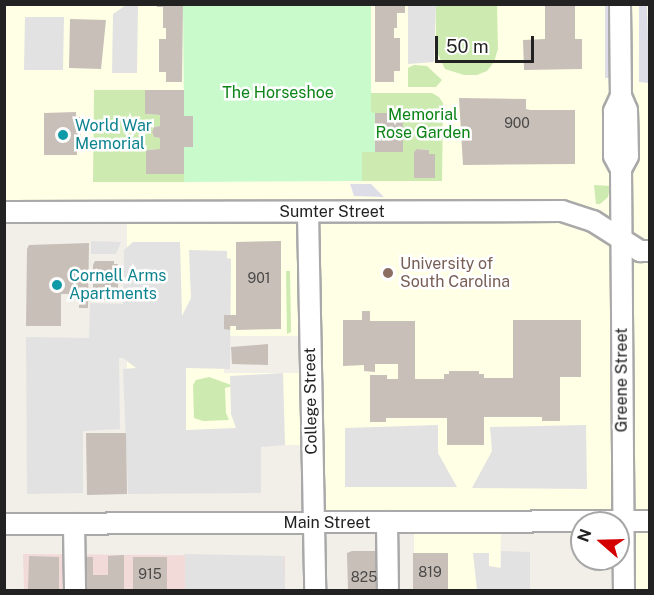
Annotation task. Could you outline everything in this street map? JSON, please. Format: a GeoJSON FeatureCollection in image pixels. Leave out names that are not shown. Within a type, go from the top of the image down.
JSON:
{"type":"FeatureCollection","features":[{"type":"Feature","properties":{"kind":"street","name":"Greene Street"},"geometry":{"type":"LineString","coordinates":[[620,4],[621,96],[627,110],[628,144],[628,156],[621,169],[624,511]]}},
{"type":"Feature","properties":{"kind":"street","name":"Sumter Street"},"geometry":{"type":"LineString","coordinates":[[4,212],[562,211],[593,221],[640,251],[650,251]]}},
{"type":"Feature","properties":{"kind":"street","name":"College Street"},"geometry":{"type":"LineString","coordinates":[[308,212],[315,591]]}},
{"type":"Feature","properties":{"kind":"street","name":"Main Street"},"geometry":{"type":"LineString","coordinates":[[4,524],[570,521]]}},
{"type":"Feature","properties":{"kind":"street","name":"Main Street"},"geometry":{"type":"LineString","coordinates":[[630,521],[650,521]]}},
{"type":"Feature","properties":{"kind":"street"},"geometry":{"type":"LineString","coordinates":[[387,522],[388,591]]}},
{"type":"Feature","properties":{"kind":"street"},"geometry":{"type":"LineString","coordinates":[[74,524],[75,591]]}},
{"type":"Feature","properties":{"kind":"street","name":"Greene Street"},"geometry":{"type":"LineString","coordinates":[[624,571],[624,591]]}},
{"type":"Feature","properties":{"kind":"shaded area","name":"University of South Carolina"},"geometry":{"type":"Polygon","coordinates":[[[4,5],[649,5],[649,590],[621,590],[621,571],[630,571],[630,511],[570,511],[570,526],[501,526],[500,590],[414,590],[414,525],[305,524],[302,445],[127,445],[127,209],[5,210],[4,5]],[[224,336],[224,373],[310,373],[310,336],[224,336]]]}},
{"type":"Feature","properties":{"kind":"shaded area"},"geometry":{"type":"Polygon","coordinates":[[[126,5],[138,5],[137,73],[112,73],[113,14],[126,5]]]}},
{"type":"Feature","properties":{"kind":"shaded area"},"geometry":{"type":"Polygon","coordinates":[[[408,5],[436,5],[434,62],[408,64],[408,5]]]}},
{"type":"Feature","properties":{"kind":"shaded area"},"geometry":{"type":"Polygon","coordinates":[[[605,5],[631,5],[632,78],[605,78],[605,5]]]}},
{"type":"Feature","properties":{"kind":"shaded area"},"geometry":{"type":"Polygon","coordinates":[[[639,5],[647,5],[649,83],[639,82],[639,5]]]}},
{"type":"Feature","properties":{"kind":"shaded area"},"geometry":{"type":"Polygon","coordinates":[[[25,17],[64,17],[63,70],[24,70],[25,17]]]}},
{"type":"Feature","properties":{"kind":"shaded area"},"geometry":{"type":"Polygon","coordinates":[[[350,184],[371,184],[384,197],[354,196],[350,184]]]}},
{"type":"Feature","properties":{"kind":"shaded area"},"geometry":{"type":"Polygon","coordinates":[[[91,241],[121,242],[116,254],[91,254],[91,241]]]}},
{"type":"Feature","properties":{"kind":"shaded area"},"geometry":{"type":"Polygon","coordinates":[[[133,242],[180,242],[182,316],[191,298],[189,250],[227,251],[227,258],[231,259],[230,369],[186,368],[186,430],[236,428],[231,414],[230,376],[283,373],[285,445],[261,447],[261,493],[128,494],[123,369],[136,368],[123,358],[119,358],[120,429],[83,431],[83,493],[27,494],[26,337],[89,338],[90,303],[123,304],[124,250],[133,242]]]}},
{"type":"Feature","properties":{"kind":"shaded area"},"geometry":{"type":"Polygon","coordinates":[[[438,425],[438,453],[457,487],[345,487],[345,428],[438,425]]]}},
{"type":"Feature","properties":{"kind":"shaded area"},"geometry":{"type":"Polygon","coordinates":[[[586,425],[587,489],[472,488],[492,451],[490,427],[586,425]]]}},
{"type":"Feature","properties":{"kind":"shaded area"},"geometry":{"type":"Polygon","coordinates":[[[501,551],[530,552],[530,590],[477,590],[473,553],[489,553],[489,566],[501,568],[501,551]]]}},
{"type":"Feature","properties":{"kind":"shaded area"},"geometry":{"type":"Polygon","coordinates":[[[23,554],[285,556],[285,590],[24,590],[23,554]]]}},
{"type":"Feature","properties":{"kind":"shaded area"},"geometry":{"type":"Polygon","coordinates":[[[185,554],[284,556],[285,590],[185,590],[185,554]]]}},
{"type":"Feature","properties":{"kind":"green space","name":"The Horseshoe"},"geometry":{"type":"Polygon","coordinates":[[[183,5],[371,5],[371,112],[375,113],[375,152],[362,152],[362,181],[184,182],[184,147],[193,147],[193,116],[184,116],[183,5]]]}},
{"type":"Feature","properties":{"kind":"green space"},"geometry":{"type":"Polygon","coordinates":[[[436,5],[497,5],[498,49],[494,62],[487,71],[477,75],[464,75],[445,69],[436,50],[436,5]]]}},
{"type":"Feature","properties":{"kind":"green space"},"geometry":{"type":"Polygon","coordinates":[[[414,65],[427,66],[442,80],[436,87],[408,87],[408,68],[414,65]]]}},
{"type":"Feature","properties":{"kind":"green space"},"geometry":{"type":"Polygon","coordinates":[[[94,90],[145,90],[145,114],[160,115],[160,126],[154,127],[152,132],[154,137],[160,138],[160,149],[146,150],[146,174],[184,174],[184,182],[93,182],[94,90]]]}},
{"type":"Feature","properties":{"kind":"green space","name":"Memorial Rose Garden"},"geometry":{"type":"Polygon","coordinates":[[[371,93],[432,93],[439,97],[443,103],[442,181],[362,181],[362,152],[403,152],[403,113],[371,113],[371,93]],[[417,149],[414,177],[435,177],[435,154],[429,154],[429,150],[417,149]]]}},
{"type":"Feature","properties":{"kind":"green space"},"geometry":{"type":"Polygon","coordinates":[[[594,185],[610,186],[608,197],[600,204],[596,204],[594,185]]]}},
{"type":"Feature","properties":{"kind":"green space"},"geometry":{"type":"Polygon","coordinates":[[[286,271],[290,271],[291,332],[287,334],[286,271]]]}},
{"type":"Feature","properties":{"kind":"green space"},"geometry":{"type":"Polygon","coordinates":[[[209,377],[234,386],[225,388],[226,413],[229,420],[203,421],[194,418],[193,385],[196,380],[209,377]]]}},
{"type":"Feature","properties":{"kind":"building"},"geometry":{"type":"Polygon","coordinates":[[[157,4],[183,4],[182,82],[166,82],[166,72],[159,72],[159,39],[166,39],[166,28],[163,28],[163,7],[157,7],[157,4]]]}},
{"type":"Feature","properties":{"kind":"building"},"geometry":{"type":"Polygon","coordinates":[[[375,4],[405,6],[405,13],[397,13],[397,28],[394,28],[394,38],[400,38],[400,71],[394,71],[394,82],[375,82],[375,4]]]}},
{"type":"Feature","properties":{"kind":"building"},"geometry":{"type":"Polygon","coordinates":[[[545,4],[575,4],[575,39],[582,39],[582,69],[524,70],[523,40],[545,39],[545,4]]]}},
{"type":"Feature","properties":{"kind":"building"},"geometry":{"type":"Polygon","coordinates":[[[70,19],[106,20],[101,69],[69,68],[70,19]]]}},
{"type":"Feature","properties":{"kind":"building"},"geometry":{"type":"Polygon","coordinates":[[[145,90],[184,90],[184,116],[193,116],[193,147],[184,147],[184,174],[146,174],[146,150],[160,149],[160,138],[154,137],[152,132],[154,127],[160,126],[160,115],[145,114],[145,90]]]}},
{"type":"Feature","properties":{"kind":"building"},"geometry":{"type":"Polygon","coordinates":[[[459,98],[526,99],[526,109],[530,110],[575,110],[575,164],[463,165],[459,98]]]}},
{"type":"Feature","properties":{"kind":"building","name":"World War Memorial"},"geometry":{"type":"Polygon","coordinates":[[[76,112],[76,117],[81,117],[81,147],[77,147],[77,155],[44,155],[44,113],[76,112]]]}},
{"type":"Feature","properties":{"kind":"building"},"geometry":{"type":"Polygon","coordinates":[[[375,113],[403,113],[403,152],[375,152],[375,113]]]}},
{"type":"Feature","properties":{"kind":"building"},"geometry":{"type":"Polygon","coordinates":[[[417,149],[429,150],[429,154],[435,154],[435,178],[414,178],[414,152],[417,149]]]}},
{"type":"Feature","properties":{"kind":"building"},"geometry":{"type":"Polygon","coordinates":[[[281,241],[281,329],[236,330],[236,326],[230,326],[230,330],[224,329],[224,315],[236,315],[236,242],[281,241]]]}},
{"type":"Feature","properties":{"kind":"building","name":"Cornell Arms Apartments"},"geometry":{"type":"Polygon","coordinates":[[[89,243],[88,308],[79,308],[79,294],[61,294],[61,326],[26,326],[27,249],[29,245],[89,243]]]}},
{"type":"Feature","properties":{"kind":"building"},"geometry":{"type":"Polygon","coordinates":[[[95,261],[114,261],[114,264],[118,264],[118,299],[93,300],[95,261]]]}},
{"type":"Feature","properties":{"kind":"building"},"geometry":{"type":"Polygon","coordinates":[[[362,311],[370,311],[370,321],[415,321],[415,379],[444,379],[444,374],[449,374],[449,371],[479,371],[479,374],[484,374],[484,378],[513,378],[513,320],[581,320],[581,377],[560,377],[560,421],[542,421],[542,417],[484,417],[484,445],[447,445],[447,418],[386,418],[386,422],[370,422],[370,375],[387,375],[387,379],[398,379],[398,364],[375,364],[375,372],[364,371],[364,365],[343,366],[343,320],[362,320],[362,311]]]}},
{"type":"Feature","properties":{"kind":"building"},"geometry":{"type":"Polygon","coordinates":[[[268,344],[268,365],[232,364],[231,347],[268,344]]]}},
{"type":"Feature","properties":{"kind":"building"},"geometry":{"type":"Polygon","coordinates":[[[86,433],[126,433],[127,494],[87,495],[86,433]]]}},
{"type":"Feature","properties":{"kind":"building"},"geometry":{"type":"Polygon","coordinates":[[[383,551],[381,590],[348,590],[347,553],[383,551]]]}},
{"type":"Feature","properties":{"kind":"building"},"geometry":{"type":"Polygon","coordinates":[[[413,553],[448,553],[448,590],[413,590],[413,553]]]}},
{"type":"Feature","properties":{"kind":"building"},"geometry":{"type":"Polygon","coordinates":[[[124,555],[124,590],[78,590],[78,557],[93,557],[93,575],[108,575],[108,556],[124,555]]]}},
{"type":"Feature","properties":{"kind":"building"},"geometry":{"type":"Polygon","coordinates":[[[29,556],[59,557],[59,590],[28,590],[29,556]]]}},
{"type":"Feature","properties":{"kind":"building"},"geometry":{"type":"Polygon","coordinates":[[[133,557],[167,557],[167,590],[133,590],[133,557]]]}},
{"type":"Feature","properties":{"kind":"place","name":"World War Memorial"},"geometry":{"type":"Point","coordinates":[63,135]}},
{"type":"Feature","properties":{"kind":"place","name":"University of South Carolina"},"geometry":{"type":"Point","coordinates":[388,273]}},
{"type":"Feature","properties":{"kind":"place","name":"Cornell Arms Apartments"},"geometry":{"type":"Point","coordinates":[57,285]}}]}
